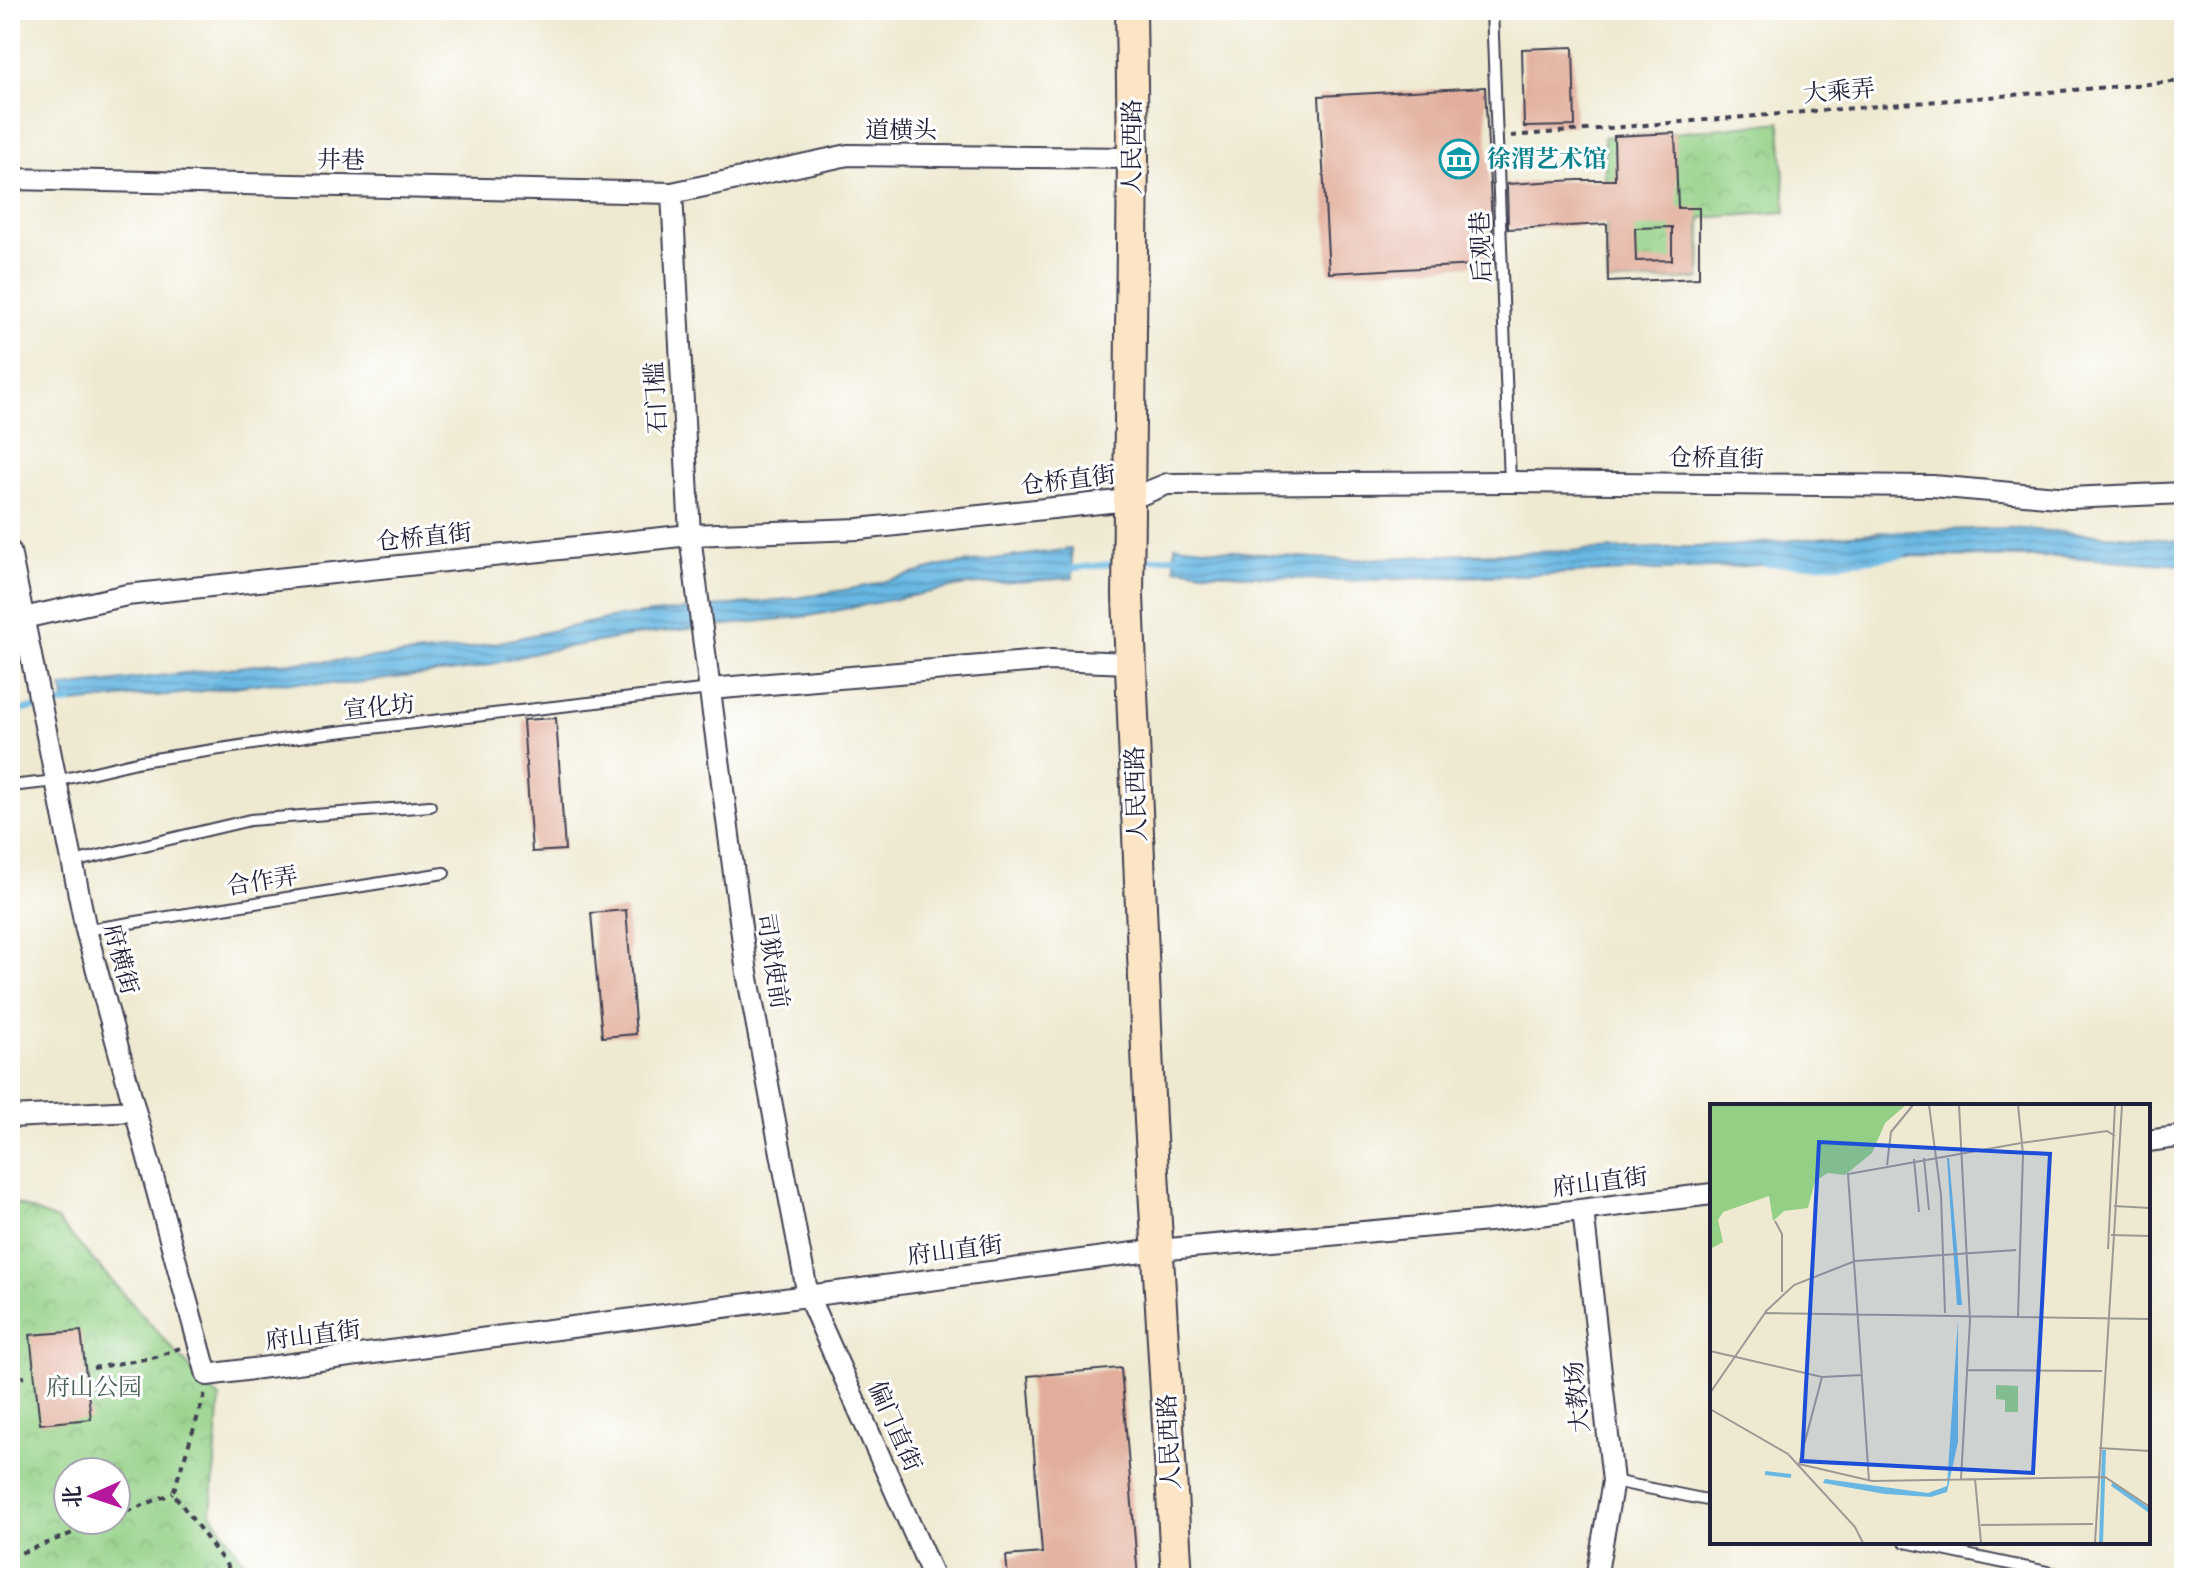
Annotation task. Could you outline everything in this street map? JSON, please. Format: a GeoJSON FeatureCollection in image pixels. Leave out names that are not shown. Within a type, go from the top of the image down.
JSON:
{"type":"FeatureCollection","features":[{"type":"Feature","properties":{"kind":"main road","name":"人民西路"},"geometry":{"type":"LineString","coordinates":[[1131,10],[1133,158],[1128,596],[1157,1250],[1177,1578]]}},
{"type":"Feature","properties":{"kind":"street","name":"道横头"},"geometry":{"type":"LineString","coordinates":[[672,193],[848,155],[1133,158]]}},
{"type":"Feature","properties":{"kind":"street","name":"井巷"},"geometry":{"type":"LineString","coordinates":[[10,179],[672,193]]}},
{"type":"Feature","properties":{"kind":"street","name":"石门槛"},"geometry":{"type":"LineString","coordinates":[[672,193],[690,535],[703,633]]}},
{"type":"Feature","properties":{"kind":"street","name":"仓桥直街"},"geometry":{"type":"LineString","coordinates":[[17,620],[127,595],[690,535],[859,529],[1128,500],[1167,484],[1510,482],[1933,486],[2069,498],[2184,493]]}},
{"type":"Feature","properties":{"kind":"street","name":"府横街"},"geometry":{"type":"LineString","coordinates":[[10,551],[17,620],[39,693],[86,930],[207,1375]]}},
{"type":"Feature","properties":{"kind":"street","name":"司狱使前"},"geometry":{"type":"LineString","coordinates":[[703,633],[747,973],[808,1296]]}},
{"type":"Feature","properties":{"kind":"street"},"geometry":{"type":"LineString","coordinates":[[710,689],[1051,660],[1130,663]]}},
{"type":"Feature","properties":{"kind":"street"},"geometry":{"type":"LineString","coordinates":[[10,1117],[135,1111]]}},
{"type":"Feature","properties":{"kind":"street"},"geometry":{"type":"LineString","coordinates":[[2150,1141],[2184,1136]]}},
{"type":"Feature","properties":{"kind":"street","name":"府山直街"},"geometry":{"type":"LineString","coordinates":[[207,1375],[1157,1250],[1489,1221],[1710,1194]]}},
{"type":"Feature","properties":{"kind":"street","name":"大教场"},"geometry":{"type":"LineString","coordinates":[[1583,1210],[1613,1481],[1596,1578]]}},
{"type":"Feature","properties":{"kind":"street","name":"偏门直街"},"geometry":{"type":"LineString","coordinates":[[808,1296],[934,1578]]}},
{"type":"Feature","properties":{"kind":"lane","name":"后观巷"},"geometry":{"type":"LineString","coordinates":[[1492,10],[1510,482]]}},
{"type":"Feature","properties":{"kind":"lane","name":"宣化坊"},"geometry":{"type":"LineString","coordinates":[[10,786],[56,781],[141,761],[319,734],[710,689]]}},
{"type":"Feature","properties":{"kind":"lane"},"geometry":{"type":"LineString","coordinates":[[73,862],[250,820],[430,806]]}},
{"type":"Feature","properties":{"kind":"lane","name":"合作弄"},"geometry":{"type":"LineString","coordinates":[[86,930],[444,873]]}},
{"type":"Feature","properties":{"kind":"lane"},"geometry":{"type":"LineString","coordinates":[[1613,1481],[1710,1501]]}},
{"type":"Feature","properties":{"kind":"lane"},"geometry":{"type":"LineString","coordinates":[[1914,1544],[2076,1578]]}},
{"type":"Feature","properties":{"kind":"path","name":"大乘弄"},"geometry":{"type":"LineString","coordinates":[[1497,137],[2184,81]]}},
{"type":"Feature","properties":{"kind":"path"},"geometry":{"type":"LineString","coordinates":[[93,1368],[156,1357]]}},
{"type":"Feature","properties":{"kind":"path"},"geometry":{"type":"LineString","coordinates":[[173,1493],[207,1387],[207,1375]]}},
{"type":"Feature","properties":{"kind":"path"},"geometry":{"type":"LineString","coordinates":[[10,1379],[25,1377]]}},
{"type":"Feature","properties":{"kind":"path"},"geometry":{"type":"LineString","coordinates":[[132,1510],[173,1493]]}},
{"type":"Feature","properties":{"kind":"path"},"geometry":{"type":"LineString","coordinates":[[173,1493],[236,1578]]}},
{"type":"Feature","properties":{"kind":"path"},"geometry":{"type":"LineString","coordinates":[[10,1557],[65,1536]]}},
{"type":"Feature","properties":{"kind":"green space"},"geometry":{"type":"Polygon","coordinates":[[[1780,122],[1786,212],[1701,218],[1700,279],[1608,282],[1604,137],[1780,122]]]}},
{"type":"Feature","properties":{"kind":"green space","name":"府山公园"},"geometry":{"type":"Polygon","coordinates":[[[10,1201],[57,1220],[220,1398],[211,1513],[255,1578],[10,1578],[10,1201]]]}},
{"type":"Feature","properties":{"kind":"water"},"geometry":{"type":"Polygon","coordinates":[[[2008,528],[2184,541],[2184,565],[2066,557],[1894,556],[1714,568],[1342,581],[1175,568],[1175,545],[1349,560],[1729,546],[1884,532],[2008,528]]]}},
{"type":"Feature","properties":{"kind":"water"},"geometry":{"type":"Polygon","coordinates":[[[1071,549],[1073,578],[966,585],[809,616],[643,634],[539,652],[473,669],[344,684],[273,682],[65,704],[62,687],[273,663],[355,660],[472,648],[615,617],[797,598],[867,586],[942,566],[1071,549]]]}},
{"type":"Feature","properties":{"kind":"building"},"geometry":{"type":"Polygon","coordinates":[[[1573,47],[1575,126],[1524,127],[1522,49],[1573,47]]]}},
{"type":"Feature","properties":{"kind":"building"},"geometry":{"type":"Polygon","coordinates":[[[1485,87],[1494,264],[1329,273],[1319,96],[1485,87]]]}},
{"type":"Feature","properties":{"kind":"building"},"geometry":{"type":"Polygon","coordinates":[[[1675,133],[1678,208],[1699,208],[1699,278],[1608,282],[1607,224],[1508,229],[1507,184],[1615,180],[1614,136],[1675,133]],[[1672,227],[1635,228],[1636,261],[1672,260],[1672,227]]]}},
{"type":"Feature","properties":{"kind":"building"},"geometry":{"type":"Polygon","coordinates":[[[556,718],[565,850],[532,852],[523,720],[556,718]]]}},
{"type":"Feature","properties":{"kind":"building"},"geometry":{"type":"Polygon","coordinates":[[[626,910],[636,1034],[602,1037],[591,913],[626,910]]]}},
{"type":"Feature","properties":{"kind":"building"},"geometry":{"type":"Polygon","coordinates":[[[81,1331],[91,1419],[40,1424],[30,1335],[81,1331]]]}},
{"type":"Feature","properties":{"kind":"building"},"geometry":{"type":"Polygon","coordinates":[[[1121,1368],[1138,1578],[1008,1578],[1006,1556],[1042,1553],[1028,1376],[1121,1368]]]}},
{"type":"Feature","properties":{"kind":"waterway"},"geometry":{"type":"LineString","coordinates":[[1765,564],[1838,563],[1902,555]]}},
{"type":"Feature","properties":{"kind":"waterway"},"geometry":{"type":"LineString","coordinates":[[1139,561],[1179,556]]}},
{"type":"Feature","properties":{"kind":"waterway"},"geometry":{"type":"LineString","coordinates":[[1067,569],[1120,563]]}},
{"type":"Feature","properties":{"kind":"waterway"},"geometry":{"type":"LineString","coordinates":[[10,712],[70,702]]}},
{"type":"Feature","properties":{"kind":"place","name":"徐渭艺术馆"},"geometry":{"type":"Point","coordinates":[1459,159]}}]}
